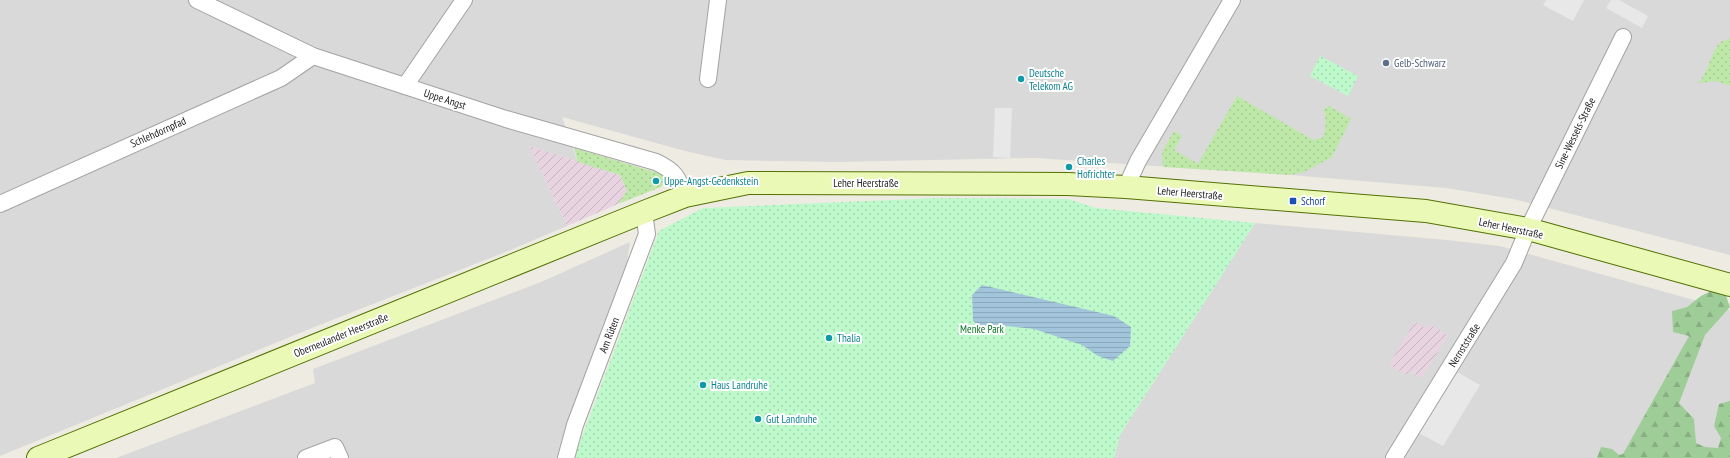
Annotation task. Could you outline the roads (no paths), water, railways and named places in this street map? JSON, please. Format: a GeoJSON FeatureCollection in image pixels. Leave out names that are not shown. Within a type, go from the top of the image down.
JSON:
{"type":"FeatureCollection","features":[{"type":"Feature","properties":{"kind":"main road","name":"Leher Heerstraße"},"geometry":{"type":"LineString","coordinates":[[644,212],[685,196],[756,183],[1068,184],[1126,187],[1426,211],[1528,229],[1730,285]]}},
{"type":"Feature","properties":{"kind":"main road","name":"Oberneulander Heerstraße"},"geometry":{"type":"LineString","coordinates":[[38,458],[644,212]]}},
{"type":"Feature","properties":{"kind":"street","name":"Uppe Angst"},"geometry":{"type":"LineString","coordinates":[[197,0],[313,56],[506,119],[656,162],[669,168],[678,178],[685,196]]}},
{"type":"Feature","properties":{"kind":"street"},"geometry":{"type":"LineString","coordinates":[[405,86],[464,0]]}},
{"type":"Feature","properties":{"kind":"street"},"geometry":{"type":"LineString","coordinates":[[708,79],[718,0]]}},
{"type":"Feature","properties":{"kind":"street"},"geometry":{"type":"LineString","coordinates":[[1126,187],[1146,148],[1232,0]]}},
{"type":"Feature","properties":{"kind":"street","name":"Sine-Wessels-Straße"},"geometry":{"type":"LineString","coordinates":[[1528,229],[1623,37]]}},
{"type":"Feature","properties":{"kind":"street","name":"Schlehdornpfad"},"geometry":{"type":"LineString","coordinates":[[0,204],[281,78],[313,56]]}},
{"type":"Feature","properties":{"kind":"street","name":"Am Rüten"},"geometry":{"type":"LineString","coordinates":[[566,458],[575,425],[647,234],[644,212]]}},
{"type":"Feature","properties":{"kind":"street","name":"Nernststraße"},"geometry":{"type":"LineString","coordinates":[[1394,458],[1514,262],[1528,229]]}},
{"type":"Feature","properties":{"kind":"street"},"geometry":{"type":"LineString","coordinates":[[306,458],[335,447],[340,458]]}},
{"type":"Feature","properties":{"kind":"water"},"geometry":{"type":"Polygon","coordinates":[[[982,285],[1114,316],[1131,327],[1130,346],[1113,361],[1098,356],[1082,345],[1034,329],[1006,326],[986,332],[973,321],[972,295],[982,285]]]}},
{"type":"Feature","properties":{"kind":"place","name":"Gelb-Schwarz"},"geometry":{"type":"Point","coordinates":[1386,63]}},
{"type":"Feature","properties":{"kind":"place","name":"Deutsche Telekom AG"},"geometry":{"type":"Point","coordinates":[1021,79]}},
{"type":"Feature","properties":{"kind":"place","name":"Charles Hofrichter"},"geometry":{"type":"Point","coordinates":[1069,167]}},
{"type":"Feature","properties":{"kind":"place","name":"Uppe-Angst-Gedenkstein"},"geometry":{"type":"Point","coordinates":[656,181]}},
{"type":"Feature","properties":{"kind":"place","name":"Schorf"},"geometry":{"type":"Point","coordinates":[1293,201]}},
{"type":"Feature","properties":{"kind":"place","name":"Thalia"},"geometry":{"type":"Point","coordinates":[829,338]}},
{"type":"Feature","properties":{"kind":"place","name":"Haus Landruhe"},"geometry":{"type":"Point","coordinates":[703,385]}},
{"type":"Feature","properties":{"kind":"place","name":"Gut Landruhe"},"geometry":{"type":"Point","coordinates":[758,419]}},
{"type":"Feature","properties":{"kind":"park label","name":"Menke Park"},"geometry":{"type":"Point","coordinates":[982,329]}}]}
